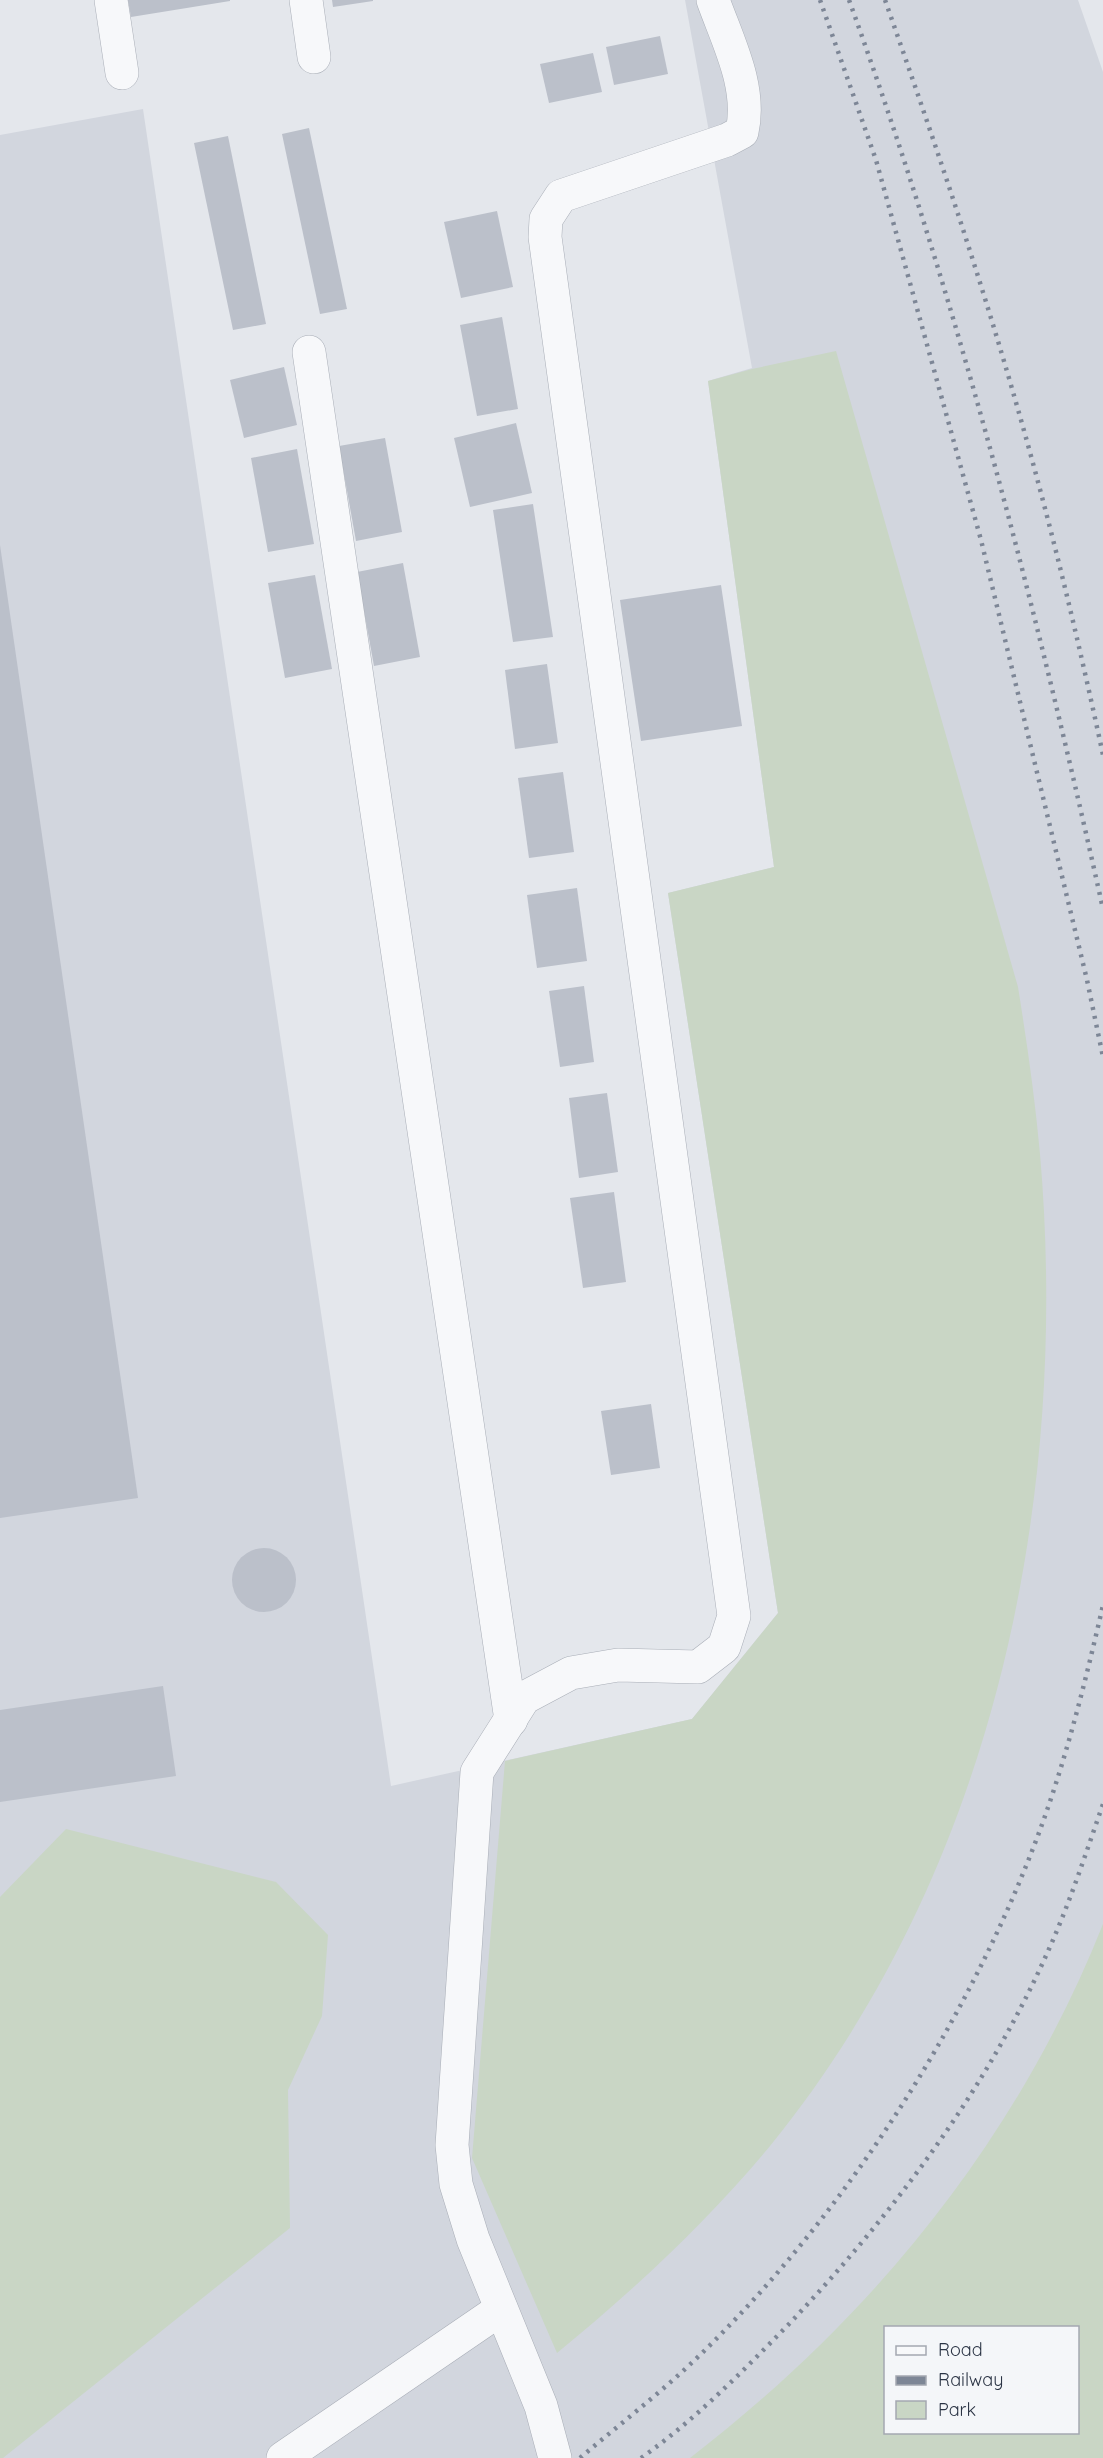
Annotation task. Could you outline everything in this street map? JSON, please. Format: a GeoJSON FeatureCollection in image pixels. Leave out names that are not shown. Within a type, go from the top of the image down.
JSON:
{"type":"FeatureCollection","features":[{"type":"Feature","properties":{"kind":"lane"},"geometry":{"type":"LineString","coordinates":[[111,0],[122,73]]}},
{"type":"Feature","properties":{"kind":"lane"},"geometry":{"type":"LineString","coordinates":[[306,0],[314,57]]}},
{"type":"Feature","properties":{"kind":"lane"},"geometry":{"type":"LineString","coordinates":[[555,2458],[541,2406],[472,2239],[456,2184],[452,2145],[477,1772],[524,1698],[571,1673],[618,1665],[698,1667],[724,1647],[734,1616],[545,237],[546,219],[561,196],[727,140],[742,132],[746,115],[740,74],[713,0]]}},
{"type":"Feature","properties":{"kind":"lane"},"geometry":{"type":"LineString","coordinates":[[309,352],[510,1720]]}},
{"type":"Feature","properties":{"kind":"lane"},"geometry":{"type":"LineString","coordinates":[[283,2458],[501,2309]]}},
{"type":"Feature","properties":{"kind":"shaded area"},"geometry":{"type":"Polygon","coordinates":[[[685,0],[1078,0],[1103,72],[1103,2458],[0,2458],[0,135],[143,109],[391,1786],[692,1719],[778,1613],[668,893],[774,867],[708,381],[752,368],[685,0]]]}},
{"type":"Feature","properties":{"kind":"green space"},"geometry":{"type":"Polygon","coordinates":[[[836,351],[1018,987],[1040,1154],[1046,1285],[1042,1417],[1027,1548],[1000,1677],[962,1803],[911,1924],[847,2039],[770,2146],[721,2202],[614,2305],[557,2353],[472,2158],[505,1761],[692,1719],[778,1613],[668,893],[774,867],[708,381],[836,351]]]}},
{"type":"Feature","properties":{"kind":"green space"},"geometry":{"type":"Polygon","coordinates":[[[66,1829],[276,1882],[328,1935],[322,2016],[288,2090],[290,2228],[3,2458],[0,2458],[0,1897],[66,1829]]]}},
{"type":"Feature","properties":{"kind":"green space"},"geometry":{"type":"Polygon","coordinates":[[[1103,1924],[1103,2458],[690,2458],[757,2403],[820,2345],[878,2284],[933,2219],[983,2151],[1028,2079],[1068,2003],[1103,1924]]]}},
{"type":"Feature","properties":{"kind":"building"},"geometry":{"type":"Polygon","coordinates":[[[128,0],[230,0],[230,1],[131,17],[128,0]]]}},
{"type":"Feature","properties":{"kind":"building"},"geometry":{"type":"Polygon","coordinates":[[[332,0],[373,0],[373,1],[333,7],[332,0]]]}},
{"type":"Feature","properties":{"kind":"building"},"geometry":{"type":"Polygon","coordinates":[[[660,36],[668,74],[614,85],[606,47],[660,36]]]}},
{"type":"Feature","properties":{"kind":"building"},"geometry":{"type":"Polygon","coordinates":[[[593,53],[602,92],[549,103],[540,64],[593,53]]]}},
{"type":"Feature","properties":{"kind":"building"},"geometry":{"type":"Polygon","coordinates":[[[309,128],[347,309],[320,314],[282,134],[309,128]]]}},
{"type":"Feature","properties":{"kind":"building"},"geometry":{"type":"Polygon","coordinates":[[[228,136],[266,324],[233,330],[194,143],[228,136]]]}},
{"type":"Feature","properties":{"kind":"building"},"geometry":{"type":"Polygon","coordinates":[[[497,211],[513,287],[461,298],[444,222],[497,211]]]}},
{"type":"Feature","properties":{"kind":"building"},"geometry":{"type":"Polygon","coordinates":[[[502,317],[518,409],[477,416],[460,325],[502,317]]]}},
{"type":"Feature","properties":{"kind":"building"},"geometry":{"type":"Polygon","coordinates":[[[284,367],[297,425],[244,438],[230,380],[284,367]]]}},
{"type":"Feature","properties":{"kind":"building"},"geometry":{"type":"Polygon","coordinates":[[[516,423],[532,493],[470,507],[454,438],[516,423]]]}},
{"type":"Feature","properties":{"kind":"building"},"geometry":{"type":"Polygon","coordinates":[[[385,438],[402,532],[356,541],[339,446],[385,438]]]}},
{"type":"Feature","properties":{"kind":"building"},"geometry":{"type":"Polygon","coordinates":[[[297,449],[314,544],[268,552],[251,458],[297,449]]]}},
{"type":"Feature","properties":{"kind":"building"},"geometry":{"type":"Polygon","coordinates":[[[533,504],[553,637],[513,642],[493,510],[533,504]]]}},
{"type":"Feature","properties":{"kind":"building"},"geometry":{"type":"Polygon","coordinates":[[[0,545],[138,1498],[0,1518],[0,545]]]}},
{"type":"Feature","properties":{"kind":"building"},"geometry":{"type":"Polygon","coordinates":[[[403,563],[420,657],[374,666],[357,572],[403,563]]]}},
{"type":"Feature","properties":{"kind":"building"},"geometry":{"type":"Polygon","coordinates":[[[315,575],[332,669],[285,678],[268,583],[315,575]]]}},
{"type":"Feature","properties":{"kind":"building"},"geometry":{"type":"Polygon","coordinates":[[[721,585],[742,726],[641,741],[620,600],[721,585]]]}},
{"type":"Feature","properties":{"kind":"building"},"geometry":{"type":"Polygon","coordinates":[[[547,664],[558,743],[515,749],[505,670],[547,664]]]}},
{"type":"Feature","properties":{"kind":"building"},"geometry":{"type":"Polygon","coordinates":[[[563,772],[574,852],[529,858],[518,778],[563,772]]]}},
{"type":"Feature","properties":{"kind":"building"},"geometry":{"type":"Polygon","coordinates":[[[577,888],[587,961],[537,968],[527,895],[577,888]]]}},
{"type":"Feature","properties":{"kind":"building"},"geometry":{"type":"Polygon","coordinates":[[[584,986],[594,1062],[560,1067],[549,991],[584,986]]]}},
{"type":"Feature","properties":{"kind":"building"},"geometry":{"type":"Polygon","coordinates":[[[607,1093],[618,1172],[579,1178],[569,1098],[607,1093]]]}},
{"type":"Feature","properties":{"kind":"building"},"geometry":{"type":"Polygon","coordinates":[[[614,1192],[626,1282],[583,1288],[570,1198],[614,1192]]]}},
{"type":"Feature","properties":{"kind":"building"},"geometry":{"type":"Polygon","coordinates":[[[651,1404],[660,1468],[611,1475],[601,1411],[651,1404]]]}},
{"type":"Feature","properties":{"kind":"building"},"geometry":{"type":"Polygon","coordinates":[[[264,1548],[282,1554],[290,1562],[296,1580],[290,1598],[282,1606],[264,1612],[246,1606],[238,1598],[232,1580],[238,1562],[246,1554],[264,1548]]]}},
{"type":"Feature","properties":{"kind":"building"},"geometry":{"type":"Polygon","coordinates":[[[163,1686],[176,1776],[0,1802],[0,1710],[163,1686]]]}},
{"type":"Feature","properties":{"kind":"railway"},"geometry":{"type":"LineString","coordinates":[[820,0],[876,160],[981,540],[1087,980],[1103,1057]]}},
{"type":"Feature","properties":{"kind":"railway"},"geometry":{"type":"LineString","coordinates":[[849,0],[924,224],[991,450],[1050,679],[1103,909]]}},
{"type":"Feature","properties":{"kind":"railway"},"geometry":{"type":"LineString","coordinates":[[885,0],[954,202],[1017,406],[1063,580],[1103,755]]}},
{"type":"Feature","properties":{"kind":"railway"},"geometry":{"type":"LineString","coordinates":[[580,2458],[687,2368],[753,2301],[802,2244],[849,2183],[933,2054],[970,1987],[1003,1919],[1032,1851],[1054,1791],[1072,1730],[1103,1605]]}},
{"type":"Feature","properties":{"kind":"railway"},"geometry":{"type":"LineString","coordinates":[[641,2458],[699,2411],[789,2324],[865,2238],[935,2147],[997,2051],[1024,2001],[1064,1913],[1103,1804]]}}]}
